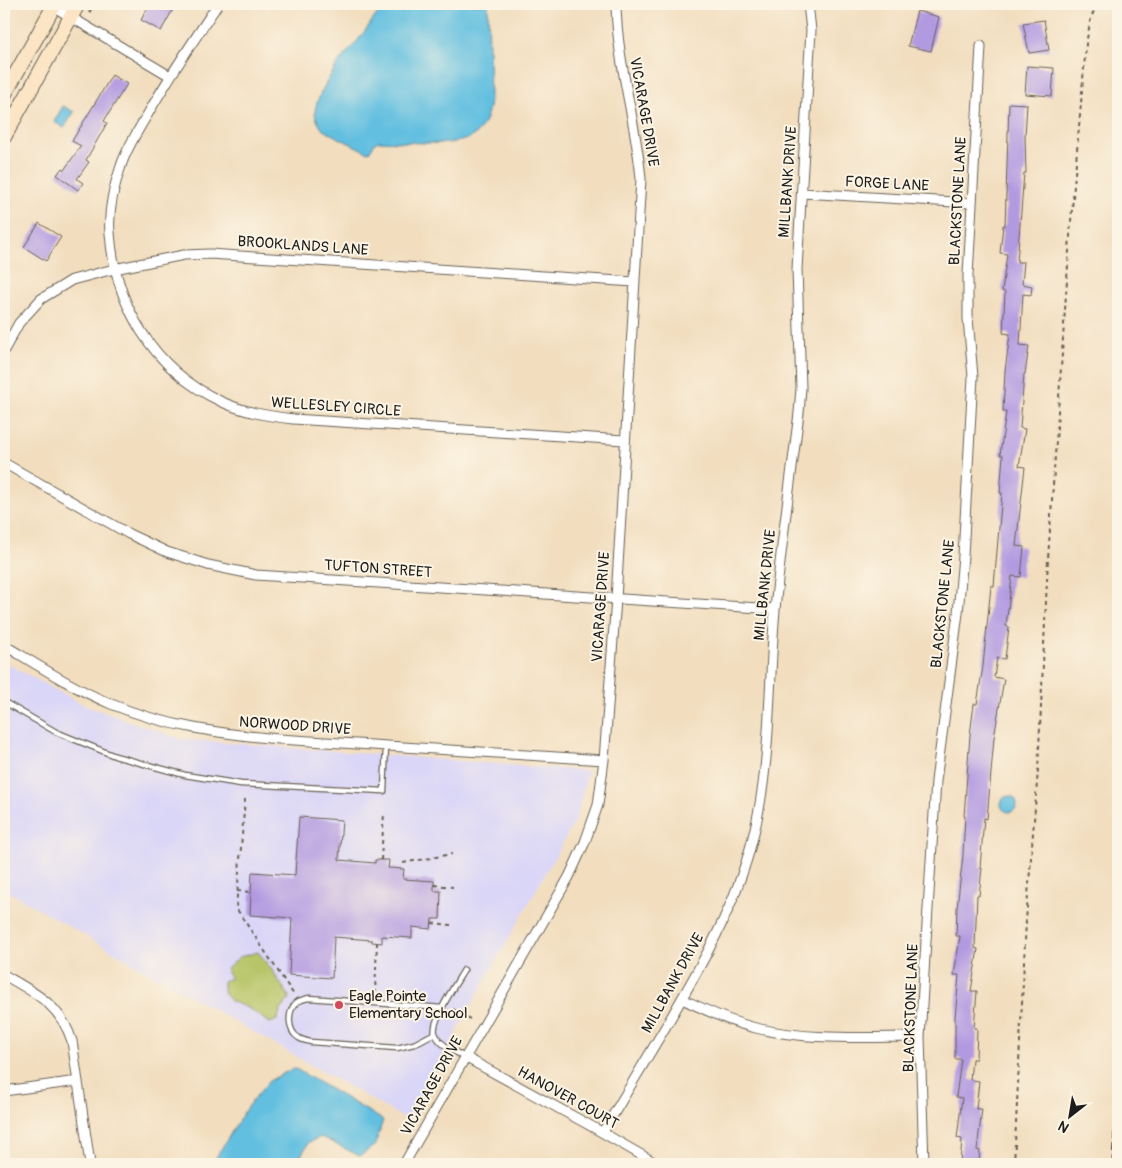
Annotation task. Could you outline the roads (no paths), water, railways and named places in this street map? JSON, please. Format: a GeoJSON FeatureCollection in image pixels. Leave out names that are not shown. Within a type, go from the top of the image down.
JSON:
{"type":"FeatureCollection","features":[{"type":"Feature","properties":{"kind":"street","name":"WELLESLEY CIRCLE"},"geometry":{"type":"LineString","coordinates":[[218,4],[170,76],[138,130],[121,164],[112,199],[110,231],[114,269],[130,312],[148,344],[178,375],[220,401],[256,414],[293,419],[624,440]]}},
{"type":"Feature","properties":{"kind":"street","name":"VICARAGE DRIVE"},"geometry":{"type":"LineString","coordinates":[[404,1164],[569,877],[585,842],[598,805],[604,760],[616,599],[641,179],[638,146],[616,31],[616,4]]}},
{"type":"Feature","properties":{"kind":"street","name":"MILLBANK DRIVE"},"geometry":{"type":"LineString","coordinates":[[603,1132],[718,933],[736,890],[752,842],[762,794],[766,759],[775,609],[799,413],[800,388],[796,269],[811,30],[808,4]]}},
{"type":"Feature","properties":{"kind":"street"},"geometry":{"type":"LineString","coordinates":[[4,95],[53,5],[170,76]]}},
{"type":"Feature","properties":{"kind":"street"},"geometry":{"type":"LineString","coordinates":[[4,137],[71,16],[83,8]]}},
{"type":"Feature","properties":{"kind":"street","name":"BLACKSTONE LANE"},"geometry":{"type":"LineString","coordinates":[[924,1164],[920,1037],[936,781],[958,613],[966,497],[973,377],[968,309],[971,203],[981,46]]}},
{"type":"Feature","properties":{"kind":"street","name":"FORGE LANE"},"geometry":{"type":"LineString","coordinates":[[802,193],[971,203]]}},
{"type":"Feature","properties":{"kind":"street","name":"BROOKLANDS LANE"},"geometry":{"type":"LineString","coordinates":[[4,350],[19,323],[41,299],[72,280],[114,269],[184,255],[210,254],[634,282]]}},
{"type":"Feature","properties":{"kind":"street","name":"TUFTON STREET"},"geometry":{"type":"LineString","coordinates":[[4,463],[129,534],[167,552],[208,565],[256,575],[775,609]]}},
{"type":"Feature","properties":{"kind":"street","name":"NORWOOD DRIVE"},"geometry":{"type":"LineString","coordinates":[[4,645],[64,682],[104,701],[167,722],[228,735],[279,740],[604,760]]}},
{"type":"Feature","properties":{"kind":"street"},"geometry":{"type":"LineString","coordinates":[[4,975],[44,999],[58,1013],[67,1026],[72,1041],[90,1164]]}},
{"type":"Feature","properties":{"kind":"street"},"geometry":{"type":"LineString","coordinates":[[682,998],[722,1018],[755,1028],[789,1035],[920,1037]]}},
{"type":"Feature","properties":{"kind":"street","name":"HANOVER COURT"},"geometry":{"type":"LineString","coordinates":[[465,1057],[603,1132],[657,1164]]}},
{"type":"Feature","properties":{"kind":"street"},"geometry":{"type":"LineString","coordinates":[[4,1091],[78,1081]]}},
{"type":"Feature","properties":{"kind":"lane"},"geometry":{"type":"LineString","coordinates":[[4,702],[56,732],[115,756],[184,775],[241,784],[384,791],[386,746]]}},
{"type":"Feature","properties":{"kind":"lane"},"geometry":{"type":"LineString","coordinates":[[464,970],[435,1022],[435,1033],[444,1044],[465,1057]]}},
{"type":"Feature","properties":{"kind":"lane"},"geometry":{"type":"LineString","coordinates":[[435,1033],[414,1044],[397,1048],[311,1042],[298,1038],[291,1030],[291,1012],[298,1002],[309,998],[442,1008]]}},
{"type":"Feature","properties":{"kind":"water"},"geometry":{"type":"Polygon","coordinates":[[[387,4],[488,4],[490,99],[488,114],[477,133],[469,138],[449,143],[378,141],[369,152],[323,130],[320,126],[315,113],[324,86],[342,58],[387,4]]]}},
{"type":"Feature","properties":{"kind":"water"},"geometry":{"type":"Polygon","coordinates":[[[63,106],[74,112],[64,128],[54,122],[63,106]]]}},
{"type":"Feature","properties":{"kind":"water"},"geometry":{"type":"Polygon","coordinates":[[[1009,796],[1017,804],[1009,812],[1001,804],[1009,796]]]}},
{"type":"Feature","properties":{"kind":"water"},"geometry":{"type":"Polygon","coordinates":[[[294,1068],[383,1120],[375,1145],[360,1156],[321,1137],[309,1142],[296,1164],[212,1164],[247,1107],[269,1081],[294,1068]]]}},
{"type":"Feature","properties":{"kind":"railway"},"geometry":{"type":"LineString","coordinates":[[1113,1164],[1118,1082]]}},
{"type":"Feature","properties":{"kind":"place","name":"Eagle Pointe Elementary School"},"geometry":{"type":"Point","coordinates":[339,1005]}}]}
